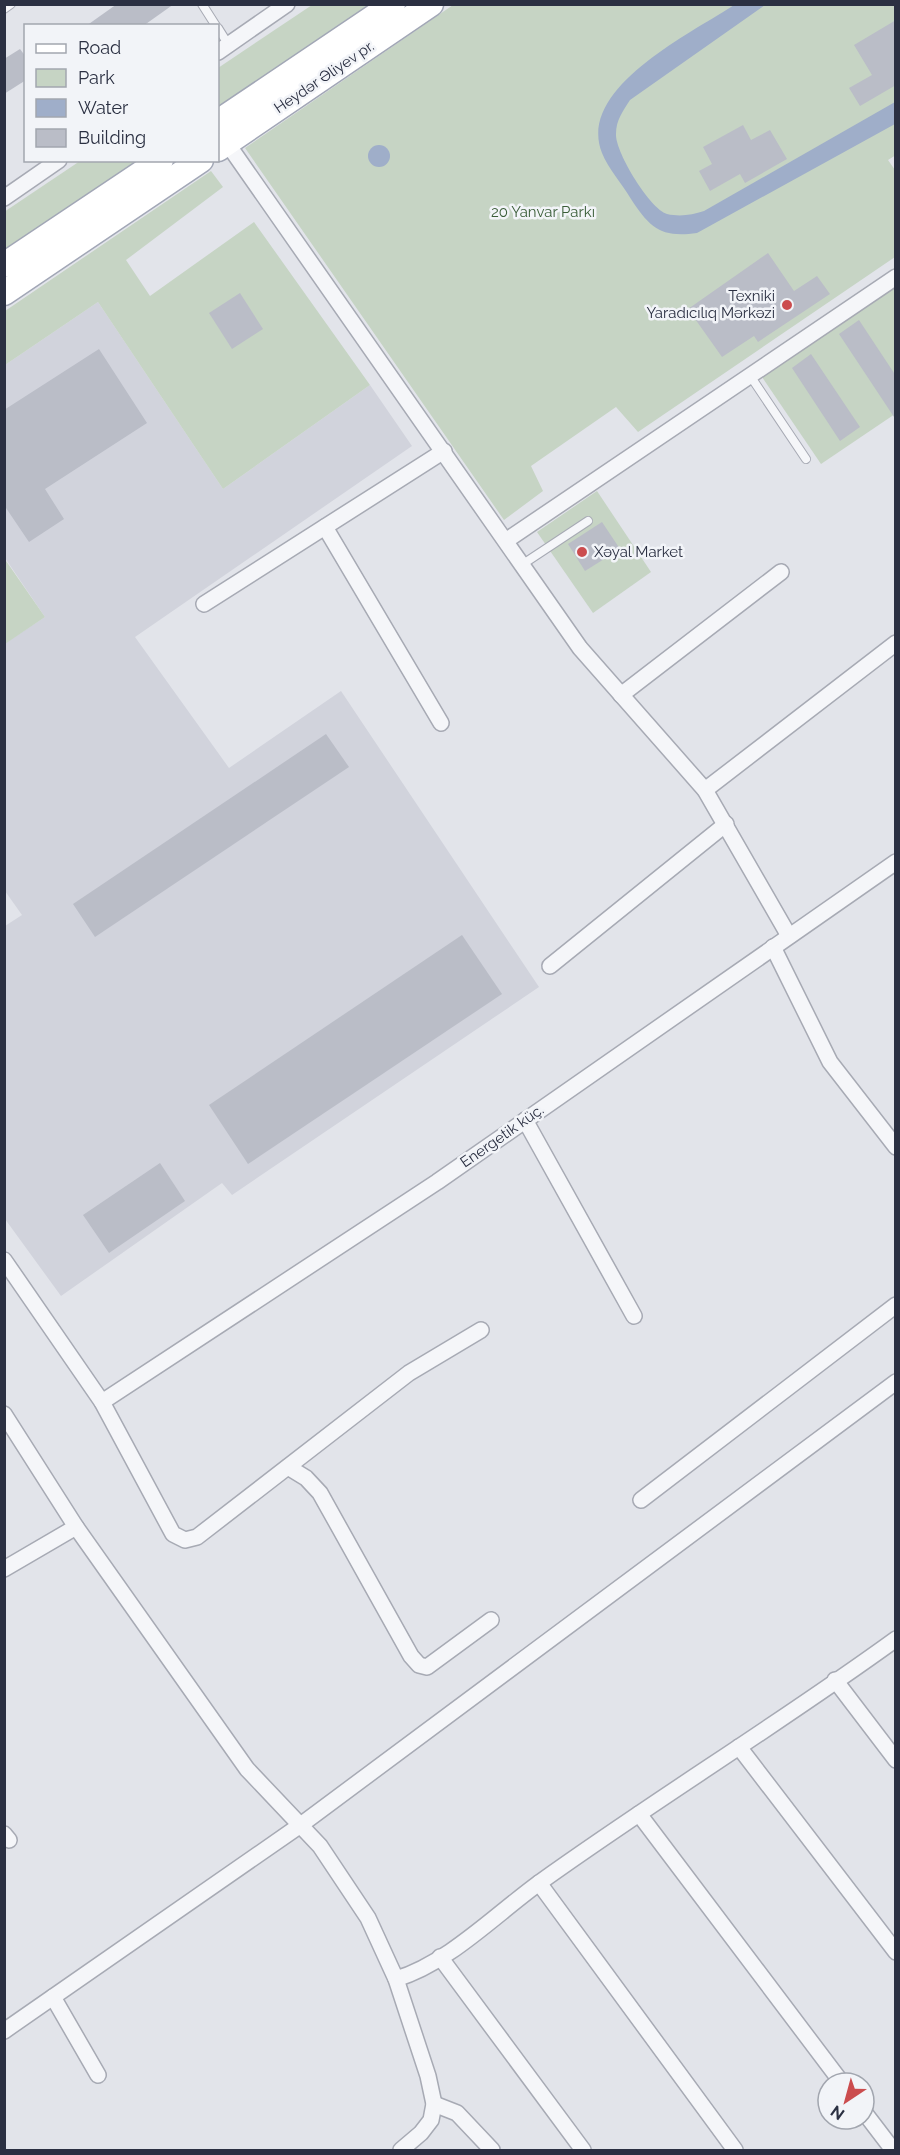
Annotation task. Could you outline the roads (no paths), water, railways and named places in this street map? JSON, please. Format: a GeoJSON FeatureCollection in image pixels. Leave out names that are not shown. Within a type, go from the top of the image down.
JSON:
{"type":"FeatureCollection","features":[{"type":"Feature","properties":{"kind":"main road","name":"Heydər Əliyev pr."},"geometry":{"type":"LineString","coordinates":[[221,138],[393,4]]}},
{"type":"Feature","properties":{"kind":"main road","name":"Heydər Əliyev pr."},"geometry":{"type":"LineString","coordinates":[[221,138],[431,4]]}},
{"type":"Feature","properties":{"kind":"main road"},"geometry":{"type":"LineString","coordinates":[[4,265],[158,162]]}},
{"type":"Feature","properties":{"kind":"main road"},"geometry":{"type":"LineString","coordinates":[[4,293],[198,162]]}},
{"type":"Feature","properties":{"kind":"street"},"geometry":{"type":"LineString","coordinates":[[223,48],[287,4]]}},
{"type":"Feature","properties":{"kind":"street"},"geometry":{"type":"LineString","coordinates":[[221,138],[507,540],[580,648],[705,790],[789,936]]}},
{"type":"Feature","properties":{"kind":"street"},"geometry":{"type":"LineString","coordinates":[[4,198],[56,162]]}},
{"type":"Feature","properties":{"kind":"street"},"geometry":{"type":"LineString","coordinates":[[507,540],[896,277]]}},
{"type":"Feature","properties":{"kind":"street"},"geometry":{"type":"LineString","coordinates":[[204,604],[444,451]]}},
{"type":"Feature","properties":{"kind":"street"},"geometry":{"type":"LineString","coordinates":[[325,527],[441,723]]}},
{"type":"Feature","properties":{"kind":"street"},"geometry":{"type":"LineString","coordinates":[[621,695],[781,572]]}},
{"type":"Feature","properties":{"kind":"street"},"geometry":{"type":"LineString","coordinates":[[705,790],[896,643]]}},
{"type":"Feature","properties":{"kind":"street"},"geometry":{"type":"LineString","coordinates":[[550,966],[726,824]]}},
{"type":"Feature","properties":{"kind":"street","name":"Energetik küç."},"geometry":{"type":"LineString","coordinates":[[102,1402],[437,1182],[896,862]]}},
{"type":"Feature","properties":{"kind":"street"},"geometry":{"type":"LineString","coordinates":[[773,947],[830,1062],[896,1147]]}},
{"type":"Feature","properties":{"kind":"street"},"geometry":{"type":"LineString","coordinates":[[525,1120],[634,1316]]}},
{"type":"Feature","properties":{"kind":"street"},"geometry":{"type":"LineString","coordinates":[[4,1260],[102,1402],[173,1534],[186,1540],[197,1537],[409,1373],[481,1330]]}},
{"type":"Feature","properties":{"kind":"street"},"geometry":{"type":"LineString","coordinates":[[641,1500],[896,1305]]}},
{"type":"Feature","properties":{"kind":"street"},"geometry":{"type":"LineString","coordinates":[[4,2031],[302,1824],[896,1382]]}},
{"type":"Feature","properties":{"kind":"street"},"geometry":{"type":"LineString","coordinates":[[4,1414],[76,1527],[247,1769],[302,1824],[320,1846],[368,1918],[396,1979],[428,2076],[434,2104],[426,2126],[400,2151]]}},
{"type":"Feature","properties":{"kind":"street"},"geometry":{"type":"LineString","coordinates":[[288,1467],[306,1478],[320,1493],[411,1656],[419,1665],[427,1667],[490,1620]]}},
{"type":"Feature","properties":{"kind":"street"},"geometry":{"type":"LineString","coordinates":[[4,1569],[76,1527]]}},
{"type":"Feature","properties":{"kind":"street"},"geometry":{"type":"LineString","coordinates":[[396,1979],[416,1973],[440,1957],[539,1883],[896,1639]]}},
{"type":"Feature","properties":{"kind":"street"},"geometry":{"type":"LineString","coordinates":[[835,1680],[896,1760]]}},
{"type":"Feature","properties":{"kind":"street"},"geometry":{"type":"LineString","coordinates":[[739,1747],[896,1952]]}},
{"type":"Feature","properties":{"kind":"street"},"geometry":{"type":"LineString","coordinates":[[639,1814],[833,2071]]}},
{"type":"Feature","properties":{"kind":"street"},"geometry":{"type":"LineString","coordinates":[[539,1883],[735,2151]]}},
{"type":"Feature","properties":{"kind":"street"},"geometry":{"type":"LineString","coordinates":[[440,1957],[583,2151]]}},
{"type":"Feature","properties":{"kind":"street"},"geometry":{"type":"LineString","coordinates":[[53,1997],[98,2075]]}},
{"type":"Feature","properties":{"kind":"street"},"geometry":{"type":"LineString","coordinates":[[434,2104],[457,2113],[492,2151]]}},
{"type":"Feature","properties":{"kind":"street"},"geometry":{"type":"LineString","coordinates":[[876,2128],[893,2151]]}},
{"type":"Feature","properties":{"kind":"lane"},"geometry":{"type":"LineString","coordinates":[[4,9],[11,4]]}},
{"type":"Feature","properties":{"kind":"lane"},"geometry":{"type":"LineString","coordinates":[[202,4],[215,24]]}},
{"type":"Feature","properties":{"kind":"lane"},"geometry":{"type":"LineString","coordinates":[[751,377],[806,459]]}},
{"type":"Feature","properties":{"kind":"lane"},"geometry":{"type":"LineString","coordinates":[[523,564],[588,521]]}},
{"type":"Feature","properties":{"kind":"water"},"geometry":{"type":"Polygon","coordinates":[[[734,5],[765,5],[630,100],[619,120],[616,134],[621,153],[643,191],[660,210],[667,214],[677,215],[704,211],[895,102],[895,124],[697,233],[665,232],[644,217],[611,170],[602,153],[598,129],[606,106],[621,85],[642,65],[734,5]]]}},
{"type":"Feature","properties":{"kind":"water"},"geometry":{"type":"Polygon","coordinates":[[[379,145],[387,148],[390,156],[387,164],[379,167],[371,164],[368,156],[371,148],[379,145]]]}},
{"type":"Feature","properties":{"kind":"place","name":"Texniki Yaradıcılıq Mərkəzi"},"geometry":{"type":"Point","coordinates":[787,305]}},
{"type":"Feature","properties":{"kind":"place","name":"Xəyal Market"},"geometry":{"type":"Point","coordinates":[582,552]}},
{"type":"Feature","properties":{"kind":"park label","name":"20 Yanvar Parkı"},"geometry":{"type":"Point","coordinates":[543,212]}}]}
